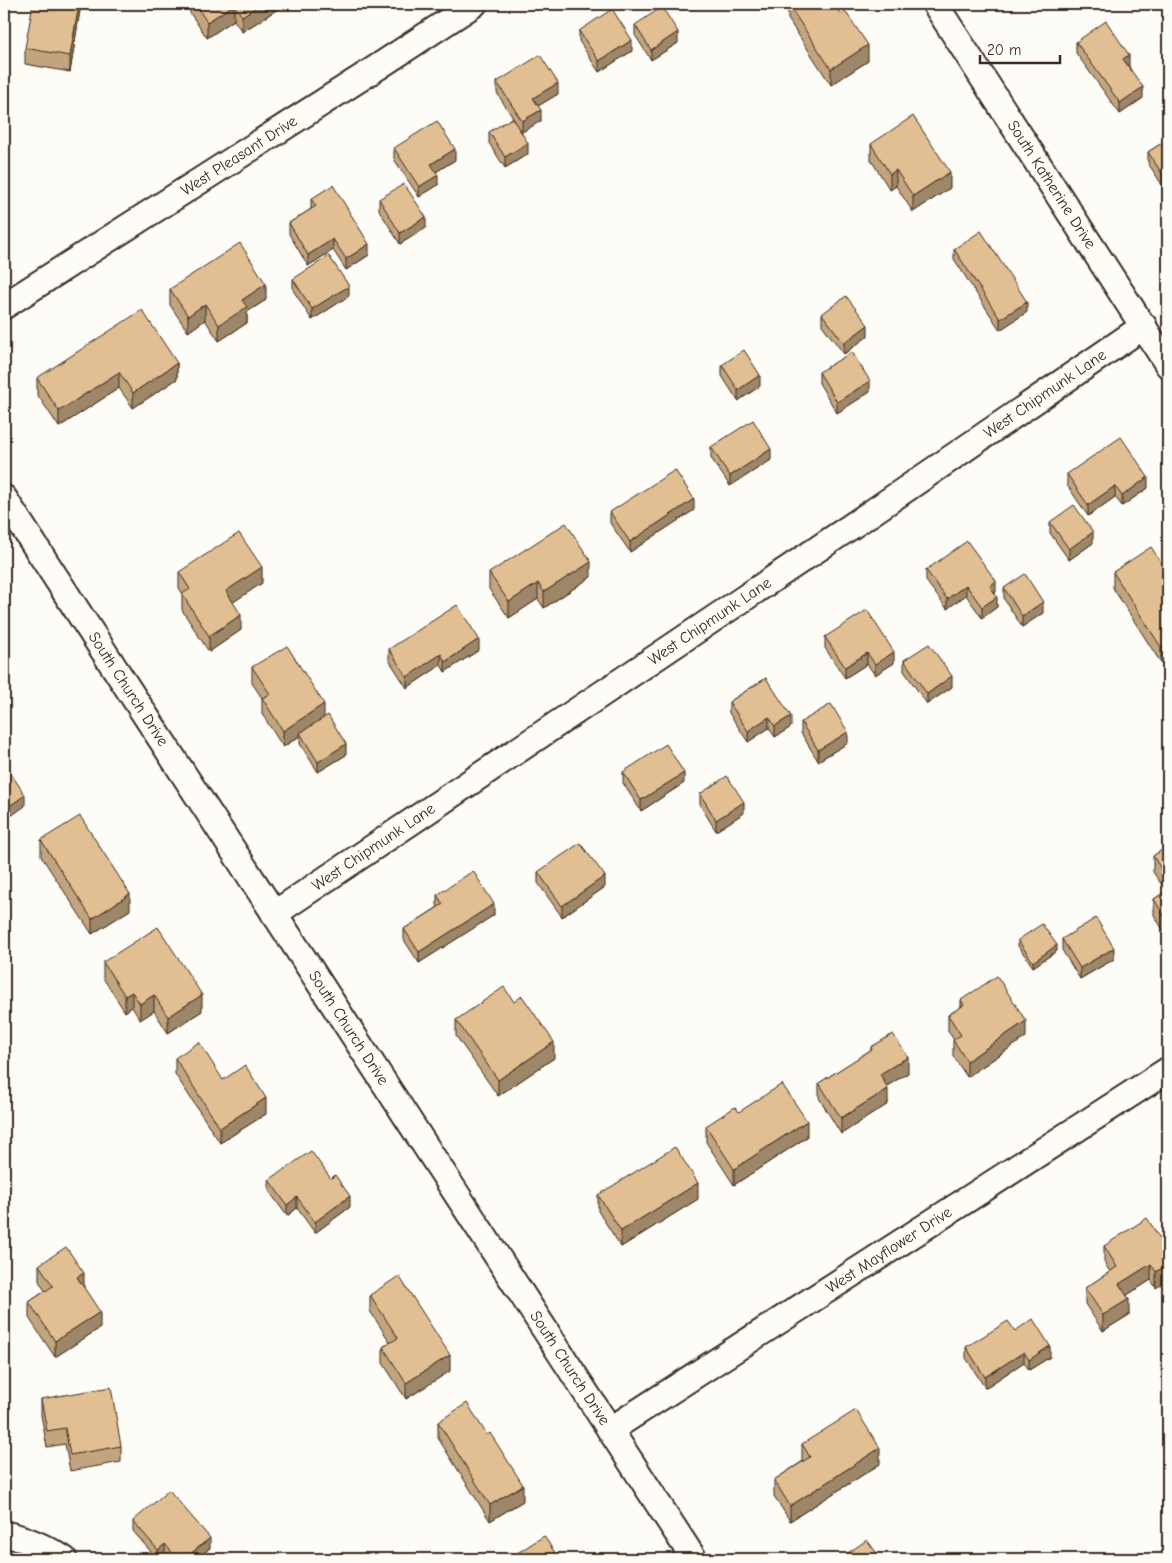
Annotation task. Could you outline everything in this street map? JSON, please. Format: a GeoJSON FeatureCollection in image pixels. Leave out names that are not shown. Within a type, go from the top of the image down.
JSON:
{"type":"FeatureCollection","features":[{"type":"Feature","properties":{"kind":"street","name":"West Pleasant Drive"},"geometry":{"type":"LineString","coordinates":[[4,306],[474,4]]}},
{"type":"Feature","properties":{"kind":"street","name":"South Katherine Drive"},"geometry":{"type":"LineString","coordinates":[[935,4],[1168,365]]}},
{"type":"Feature","properties":{"kind":"street","name":"West Chipmunk Lane"},"geometry":{"type":"LineString","coordinates":[[274,914],[874,511],[1144,326]]}},
{"type":"Feature","properties":{"kind":"street","name":"South Church Drive"},"geometry":{"type":"LineString","coordinates":[[4,498],[694,1559]]}},
{"type":"Feature","properties":{"kind":"street","name":"West Mayflower Drive"},"geometry":{"type":"LineString","coordinates":[[610,1430],[1168,1070]]}},
{"type":"Feature","properties":{"kind":"street"},"geometry":{"type":"LineString","coordinates":[[4,1534],[34,1542],[48,1548],[64,1559]]}},
{"type":"Feature","properties":{"kind":"building"},"geometry":{"type":"Polygon","coordinates":[[[33,4],[79,4],[70,56],[25,48],[33,4]]]}},
{"type":"Feature","properties":{"kind":"building"},"geometry":{"type":"Polygon","coordinates":[[[195,4],[261,4],[242,16],[234,5],[207,22],[195,4]]]}},
{"type":"Feature","properties":{"kind":"building"},"geometry":{"type":"Polygon","coordinates":[[[788,4],[834,4],[841,14],[845,11],[868,45],[831,69],[788,4]]]}},
{"type":"Feature","properties":{"kind":"building"},"geometry":{"type":"Polygon","coordinates":[[[662,7],[678,32],[651,50],[635,25],[662,7]]]}},
{"type":"Feature","properties":{"kind":"building"},"geometry":{"type":"Polygon","coordinates":[[[612,9],[632,40],[599,61],[579,31],[612,9]]]}},
{"type":"Feature","properties":{"kind":"building"},"geometry":{"type":"Polygon","coordinates":[[[1106,21],[1129,55],[1123,59],[1143,87],[1120,103],[1076,42],[1106,21]]]}},
{"type":"Feature","properties":{"kind":"building"},"geometry":{"type":"Polygon","coordinates":[[[540,55],[558,83],[533,98],[541,110],[522,121],[497,82],[540,55]]]}},
{"type":"Feature","properties":{"kind":"building"},"geometry":{"type":"Polygon","coordinates":[[[913,116],[950,172],[913,196],[896,170],[890,174],[871,144],[913,116]]]}},
{"type":"Feature","properties":{"kind":"building"},"geometry":{"type":"Polygon","coordinates":[[[512,118],[528,143],[505,157],[489,132],[512,118]]]}},
{"type":"Feature","properties":{"kind":"building"},"geometry":{"type":"Polygon","coordinates":[[[437,121],[455,149],[431,164],[438,175],[419,187],[394,148],[437,121]]]}},
{"type":"Feature","properties":{"kind":"building"},"geometry":{"type":"Polygon","coordinates":[[[1168,139],[1168,183],[1148,152],[1168,139]]]}},
{"type":"Feature","properties":{"kind":"building"},"geometry":{"type":"Polygon","coordinates":[[[404,184],[426,217],[400,233],[379,199],[404,184]]]}},
{"type":"Feature","properties":{"kind":"building"},"geometry":{"type":"Polygon","coordinates":[[[333,185],[369,244],[346,259],[333,239],[308,255],[289,223],[316,206],[311,199],[333,185]]]}},
{"type":"Feature","properties":{"kind":"building"},"geometry":{"type":"Polygon","coordinates":[[[981,231],[1027,302],[1000,319],[954,249],[981,231]]]}},
{"type":"Feature","properties":{"kind":"building"},"geometry":{"type":"Polygon","coordinates":[[[240,243],[266,284],[242,300],[247,307],[219,325],[205,304],[188,316],[170,289],[240,243]]]}},
{"type":"Feature","properties":{"kind":"building"},"geometry":{"type":"Polygon","coordinates":[[[329,256],[349,286],[312,309],[293,279],[329,256]]]}},
{"type":"Feature","properties":{"kind":"building"},"geometry":{"type":"Polygon","coordinates":[[[846,296],[868,325],[844,343],[822,314],[846,296]]]}},
{"type":"Feature","properties":{"kind":"building"},"geometry":{"type":"Polygon","coordinates":[[[142,310],[177,363],[133,393],[119,372],[59,411],[37,378],[142,310]]]}},
{"type":"Feature","properties":{"kind":"building"},"geometry":{"type":"Polygon","coordinates":[[[744,350],[760,375],[738,390],[722,365],[744,350]]]}},
{"type":"Feature","properties":{"kind":"building"},"geometry":{"type":"Polygon","coordinates":[[[852,352],[870,381],[837,402],[819,372],[852,352]]]}},
{"type":"Feature","properties":{"kind":"building"},"geometry":{"type":"Polygon","coordinates":[[[753,420],[771,449],[730,476],[711,447],[753,420]]]}},
{"type":"Feature","properties":{"kind":"building"},"geometry":{"type":"Polygon","coordinates":[[[1121,437],[1148,477],[1122,496],[1115,486],[1088,505],[1067,474],[1121,437]]]}},
{"type":"Feature","properties":{"kind":"building"},"geometry":{"type":"Polygon","coordinates":[[[675,470],[694,499],[630,542],[610,512],[675,470]]]}},
{"type":"Feature","properties":{"kind":"building"},"geometry":{"type":"Polygon","coordinates":[[[1074,505],[1093,532],[1069,549],[1050,522],[1074,505]]]}},
{"type":"Feature","properties":{"kind":"building"},"geometry":{"type":"Polygon","coordinates":[[[566,523],[591,562],[544,592],[538,583],[509,602],[489,573],[566,523]]]}},
{"type":"Feature","properties":{"kind":"building"},"geometry":{"type":"Polygon","coordinates":[[[239,533],[262,567],[226,591],[241,615],[209,636],[182,594],[190,589],[179,572],[239,533]]]}},
{"type":"Feature","properties":{"kind":"building"},"geometry":{"type":"Polygon","coordinates":[[[967,541],[996,581],[990,586],[997,597],[982,607],[966,585],[947,599],[926,570],[967,541]]]}},
{"type":"Feature","properties":{"kind":"building"},"geometry":{"type":"Polygon","coordinates":[[[1151,547],[1162,564],[1168,560],[1168,642],[1161,647],[1113,572],[1151,547]]]}},
{"type":"Feature","properties":{"kind":"building"},"geometry":{"type":"Polygon","coordinates":[[[1025,574],[1043,602],[1022,616],[1004,588],[1025,574]]]}},
{"type":"Feature","properties":{"kind":"building"},"geometry":{"type":"Polygon","coordinates":[[[457,605],[479,639],[445,662],[441,654],[407,677],[389,649],[457,605]]]}},
{"type":"Feature","properties":{"kind":"building"},"geometry":{"type":"Polygon","coordinates":[[[867,610],[894,652],[875,664],[867,653],[845,667],[825,637],[867,610]]]}},
{"type":"Feature","properties":{"kind":"building"},"geometry":{"type":"Polygon","coordinates":[[[929,644],[952,676],[927,694],[904,660],[929,644]]]}},
{"type":"Feature","properties":{"kind":"building"},"geometry":{"type":"Polygon","coordinates":[[[287,646],[324,704],[283,731],[262,698],[270,694],[252,667],[287,646]]]}},
{"type":"Feature","properties":{"kind":"building"},"geometry":{"type":"Polygon","coordinates":[[[766,678],[791,716],[775,726],[769,717],[748,731],[729,702],[766,678]]]}},
{"type":"Feature","properties":{"kind":"building"},"geometry":{"type":"Polygon","coordinates":[[[831,704],[848,732],[818,750],[801,722],[831,704]]]}},
{"type":"Feature","properties":{"kind":"building"},"geometry":{"type":"Polygon","coordinates":[[[328,715],[346,744],[318,762],[300,733],[328,715]]]}},
{"type":"Feature","properties":{"kind":"building"},"geometry":{"type":"Polygon","coordinates":[[[666,744],[684,773],[641,800],[623,772],[666,744]]]}},
{"type":"Feature","properties":{"kind":"building"},"geometry":{"type":"Polygon","coordinates":[[[4,763],[25,795],[4,810],[4,763]]]}},
{"type":"Feature","properties":{"kind":"building"},"geometry":{"type":"Polygon","coordinates":[[[727,776],[744,802],[716,820],[700,794],[727,776]]]}},
{"type":"Feature","properties":{"kind":"building"},"geometry":{"type":"Polygon","coordinates":[[[80,816],[130,894],[92,919],[41,840],[80,816]]]}},
{"type":"Feature","properties":{"kind":"building"},"geometry":{"type":"Polygon","coordinates":[[[580,843],[605,876],[562,906],[538,872],[580,843]]]}},
{"type":"Feature","properties":{"kind":"building"},"geometry":{"type":"Polygon","coordinates":[[[1168,846],[1168,880],[1153,856],[1168,846]]]}},
{"type":"Feature","properties":{"kind":"building"},"geometry":{"type":"Polygon","coordinates":[[[473,871],[494,904],[419,952],[404,929],[443,904],[437,895],[473,871]]]}},
{"type":"Feature","properties":{"kind":"building"},"geometry":{"type":"Polygon","coordinates":[[[1168,890],[1168,922],[1154,899],[1168,890]]]}},
{"type":"Feature","properties":{"kind":"building"},"geometry":{"type":"Polygon","coordinates":[[[1096,918],[1114,948],[1080,968],[1062,939],[1096,918]]]}},
{"type":"Feature","properties":{"kind":"building"},"geometry":{"type":"Polygon","coordinates":[[[1042,924],[1057,945],[1033,962],[1018,940],[1042,924]]]}},
{"type":"Feature","properties":{"kind":"building"},"geometry":{"type":"Polygon","coordinates":[[[158,927],[202,995],[168,1017],[154,995],[140,1004],[132,992],[125,996],[103,962],[158,927]]]}},
{"type":"Feature","properties":{"kind":"building"},"geometry":{"type":"Polygon","coordinates":[[[997,976],[1026,1021],[967,1061],[953,1040],[961,1035],[948,1015],[964,1005],[961,1000],[997,976]]]}},
{"type":"Feature","properties":{"kind":"building"},"geometry":{"type":"Polygon","coordinates":[[[504,987],[514,1002],[522,996],[554,1042],[498,1080],[456,1020],[504,987]]]}},
{"type":"Feature","properties":{"kind":"building"},"geometry":{"type":"Polygon","coordinates":[[[893,1034],[908,1057],[880,1074],[888,1089],[841,1118],[819,1083],[893,1034]]]}},
{"type":"Feature","properties":{"kind":"building"},"geometry":{"type":"Polygon","coordinates":[[[199,1042],[223,1080],[245,1065],[266,1098],[220,1128],[175,1058],[199,1042]]]}},
{"type":"Feature","properties":{"kind":"building"},"geometry":{"type":"Polygon","coordinates":[[[782,1084],[807,1121],[734,1169],[706,1126],[735,1107],[739,1112],[782,1084]]]}},
{"type":"Feature","properties":{"kind":"building"},"geometry":{"type":"Polygon","coordinates":[[[675,1147],[698,1183],[621,1231],[598,1195],[675,1147]]]}},
{"type":"Feature","properties":{"kind":"building"},"geometry":{"type":"Polygon","coordinates":[[[311,1151],[331,1179],[335,1175],[350,1196],[315,1222],[297,1197],[287,1205],[269,1180],[311,1151]]]}},
{"type":"Feature","properties":{"kind":"building"},"geometry":{"type":"Polygon","coordinates":[[[1147,1218],[1168,1251],[1168,1264],[1156,1272],[1151,1264],[1119,1284],[1129,1299],[1103,1315],[1085,1288],[1117,1267],[1104,1246],[1147,1218]]]}},
{"type":"Feature","properties":{"kind":"building"},"geometry":{"type":"Polygon","coordinates":[[[66,1247],[84,1273],[77,1277],[100,1312],[55,1341],[29,1302],[53,1286],[39,1265],[66,1247]]]}},
{"type":"Feature","properties":{"kind":"building"},"geometry":{"type":"Polygon","coordinates":[[[399,1276],[450,1355],[406,1383],[383,1347],[398,1338],[370,1295],[399,1276]]]}},
{"type":"Feature","properties":{"kind":"building"},"geometry":{"type":"Polygon","coordinates":[[[1033,1319],[1050,1346],[1029,1360],[1024,1352],[985,1377],[966,1347],[1008,1321],[1015,1331],[1033,1319]]]}},
{"type":"Feature","properties":{"kind":"building"},"geometry":{"type":"Polygon","coordinates":[[[111,1387],[121,1446],[70,1455],[65,1428],[47,1431],[41,1399],[111,1387]]]}},
{"type":"Feature","properties":{"kind":"building"},"geometry":{"type":"Polygon","coordinates":[[[467,1403],[487,1435],[490,1433],[523,1485],[490,1505],[438,1422],[467,1403]]]}},
{"type":"Feature","properties":{"kind":"building"},"geometry":{"type":"Polygon","coordinates":[[[856,1410],[880,1448],[790,1506],[774,1480],[810,1457],[802,1444],[856,1410]]]}},
{"type":"Feature","properties":{"kind":"building"},"geometry":{"type":"Polygon","coordinates":[[[169,1490],[210,1538],[184,1559],[177,1559],[165,1544],[158,1550],[133,1521],[169,1490]]]}},
{"type":"Feature","properties":{"kind":"building"},"geometry":{"type":"Polygon","coordinates":[[[544,1536],[559,1559],[508,1559],[544,1536]]]}},
{"type":"Feature","properties":{"kind":"building"},"geometry":{"type":"Polygon","coordinates":[[[867,1540],[881,1559],[839,1559],[867,1540]]]}}]}
